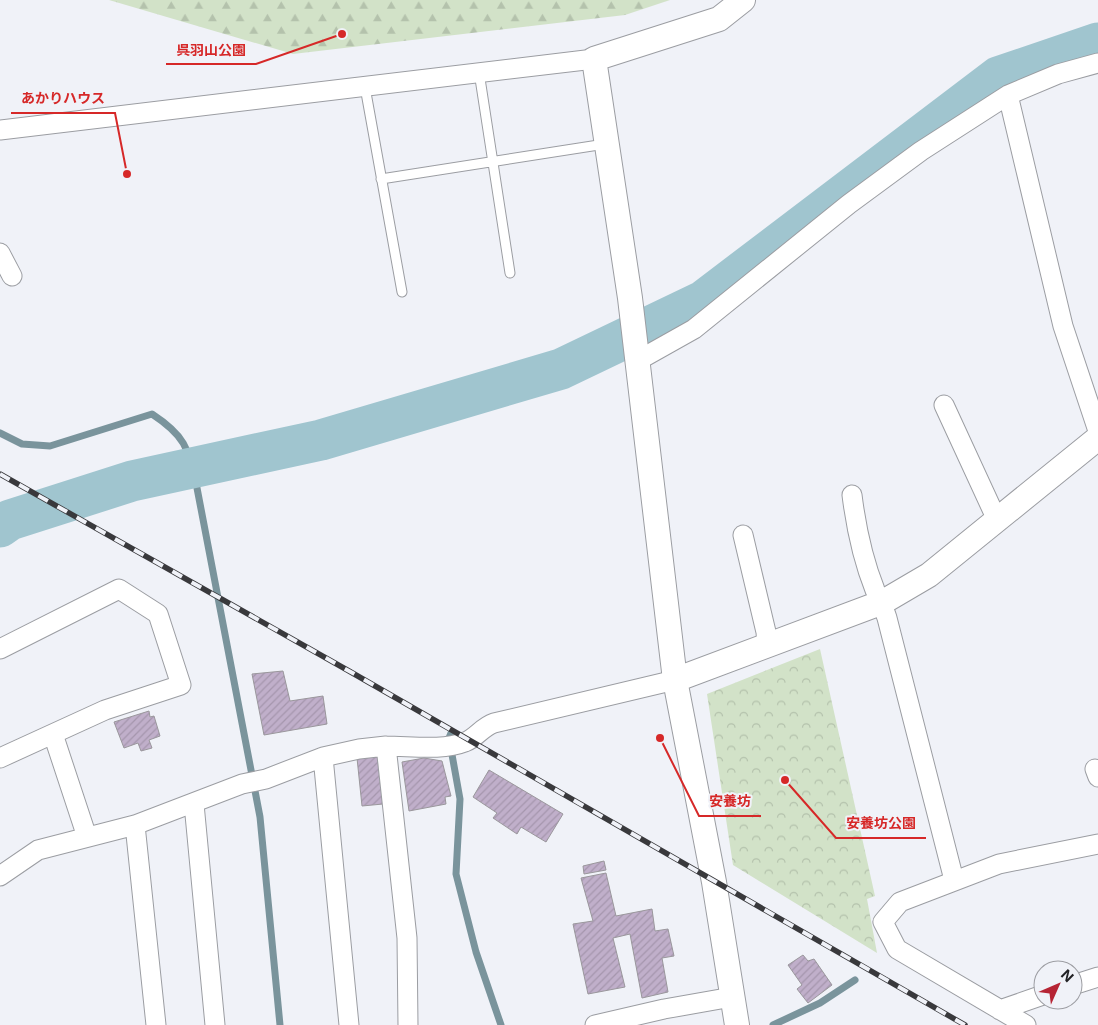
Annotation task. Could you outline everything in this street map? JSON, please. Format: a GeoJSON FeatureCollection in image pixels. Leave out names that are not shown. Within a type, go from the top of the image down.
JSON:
{"type":"FeatureCollection","features":[{"type":"Feature","properties":{"kind":"street"},"geometry":{"type":"LineString","coordinates":[[0,130],[594,59],[719,19],[743,0]]}},
{"type":"Feature","properties":{"kind":"street"},"geometry":{"type":"LineString","coordinates":[[594,59],[630,298],[675,680],[714,882],[738,1025]]}},
{"type":"Feature","properties":{"kind":"street"},"geometry":{"type":"LineString","coordinates":[[637,361],[694,329],[850,204],[921,151],[1008,95],[1058,74],[1098,63]]}},
{"type":"Feature","properties":{"kind":"street"},"geometry":{"type":"LineString","coordinates":[[1008,95],[1063,326],[1098,431]]}},
{"type":"Feature","properties":{"kind":"street"},"geometry":{"type":"LineString","coordinates":[[0,253],[12,276]]}},
{"type":"Feature","properties":{"kind":"street"},"geometry":{"type":"LineString","coordinates":[[944,405],[995,512],[996,520]]}},
{"type":"Feature","properties":{"kind":"street"},"geometry":{"type":"LineString","coordinates":[[0,876],[38,850],[135,825],[194,804],[242,784],[266,779],[323,757],[359,749],[386,746],[453,746],[468,740],[484,726],[675,680],[883,602],[929,575],[1098,438]]}},
{"type":"Feature","properties":{"kind":"street"},"geometry":{"type":"LineString","coordinates":[[852,496],[856,528],[876,592],[883,602],[954,880]]}},
{"type":"Feature","properties":{"kind":"street"},"geometry":{"type":"LineString","coordinates":[[743,535],[766,632],[767,646]]}},
{"type":"Feature","properties":{"kind":"street"},"geometry":{"type":"LineString","coordinates":[[0,649],[119,589],[158,614],[181,685],[105,710],[0,758]]}},
{"type":"Feature","properties":{"kind":"street"},"geometry":{"type":"LineString","coordinates":[[53,734],[87,837]]}},
{"type":"Feature","properties":{"kind":"street"},"geometry":{"type":"LineString","coordinates":[[386,746],[407,938],[408,1025]]}},
{"type":"Feature","properties":{"kind":"street"},"geometry":{"type":"LineString","coordinates":[[323,757],[348,1025]]}},
{"type":"Feature","properties":{"kind":"street"},"geometry":{"type":"LineString","coordinates":[[194,804],[215,1025]]}},
{"type":"Feature","properties":{"kind":"street"},"geometry":{"type":"LineString","coordinates":[[135,825],[156,1025]]}},
{"type":"Feature","properties":{"kind":"street"},"geometry":{"type":"LineString","coordinates":[[1026,1025],[897,950],[883,922],[900,902],[954,880],[999,864],[1098,844]]}},
{"type":"Feature","properties":{"kind":"street"},"geometry":{"type":"LineString","coordinates":[[1083,982],[1098,977]]}},
{"type":"Feature","properties":{"kind":"street"},"geometry":{"type":"LineString","coordinates":[[595,1025],[664,1009],[732,997]]}},
{"type":"Feature","properties":{"kind":"street"},"geometry":{"type":"LineString","coordinates":[[1000,1010],[1033,999]]}},
{"type":"Feature","properties":{"kind":"lane"},"geometry":{"type":"LineString","coordinates":[[480,72],[510,272]]}},
{"type":"Feature","properties":{"kind":"lane"},"geometry":{"type":"LineString","coordinates":[[365,87],[402,292]]}},
{"type":"Feature","properties":{"kind":"lane"},"geometry":{"type":"LineString","coordinates":[[381,179],[607,144]]}},
{"type":"Feature","properties":{"kind":"green space"},"geometry":{"type":"Polygon","coordinates":[[[109,0],[670,0],[625,15],[293,54],[109,0]]]}},
{"type":"Feature","properties":{"kind":"green space"},"geometry":{"type":"Polygon","coordinates":[[[820,649],[875,896],[867,899],[877,953],[733,865],[707,694],[820,649]]]}},
{"type":"Feature","properties":{"kind":"building"},"geometry":{"type":"Polygon","coordinates":[[[283,671],[290,701],[323,696],[327,724],[264,735],[252,674],[283,671]]]}},
{"type":"Feature","properties":{"kind":"building"},"geometry":{"type":"Polygon","coordinates":[[[149,711],[150,717],[154,716],[160,736],[149,740],[152,748],[141,751],[138,743],[124,748],[114,722],[149,711]]]}},
{"type":"Feature","properties":{"kind":"building"},"geometry":{"type":"Polygon","coordinates":[[[378,756],[383,804],[362,806],[357,758],[378,756]]]}},
{"type":"Feature","properties":{"kind":"building"},"geometry":{"type":"Polygon","coordinates":[[[424,758],[442,761],[451,796],[445,797],[446,804],[409,811],[402,762],[424,758]]]}},
{"type":"Feature","properties":{"kind":"building"},"geometry":{"type":"Polygon","coordinates":[[[489,770],[563,814],[546,842],[521,827],[517,834],[493,818],[497,813],[473,797],[489,770]]]}},
{"type":"Feature","properties":{"kind":"building"},"geometry":{"type":"Polygon","coordinates":[[[604,861],[606,870],[584,874],[583,866],[604,861]]]}},
{"type":"Feature","properties":{"kind":"building"},"geometry":{"type":"Polygon","coordinates":[[[606,873],[616,916],[652,909],[655,931],[668,929],[674,956],[662,958],[668,992],[642,998],[630,934],[613,938],[625,987],[588,994],[573,924],[593,921],[581,878],[606,873]]]}},
{"type":"Feature","properties":{"kind":"building"},"geometry":{"type":"Polygon","coordinates":[[[803,955],[808,961],[814,959],[832,985],[808,1003],[797,989],[802,985],[788,965],[803,955]]]}},
{"type":"Feature","properties":{"kind":"waterway"},"geometry":{"type":"LineString","coordinates":[[0,527],[10,520],[132,481],[321,440],[561,369],[703,301],[998,77],[1098,43]]}},
{"type":"Feature","properties":{"kind":"waterway"},"geometry":{"type":"LineString","coordinates":[[0,433],[22,444],[50,446],[152,414],[173,430],[184,445],[197,488],[260,817],[280,1025]]}},
{"type":"Feature","properties":{"kind":"waterway"},"geometry":{"type":"LineString","coordinates":[[451,733],[449,738],[460,799],[456,874],[476,952],[501,1025]]}},
{"type":"Feature","properties":{"kind":"waterway"},"geometry":{"type":"LineString","coordinates":[[773,1025],[820,1003],[855,980]]}},
{"type":"Feature","properties":{"kind":"railway"},"geometry":{"type":"LineString","coordinates":[[0,474],[349,671],[965,1025]]}},
{"type":"Feature","properties":{"kind":"place","name":"呉羽山公園"},"geometry":{"type":"Point","coordinates":[342,34]}},
{"type":"Feature","properties":{"kind":"place","name":"あかりハウス"},"geometry":{"type":"Point","coordinates":[127,174]}},
{"type":"Feature","properties":{"kind":"place","name":"安養坊"},"geometry":{"type":"Point","coordinates":[660,738]}},
{"type":"Feature","properties":{"kind":"place","name":"安養坊公園"},"geometry":{"type":"Point","coordinates":[785,780]}}]}
